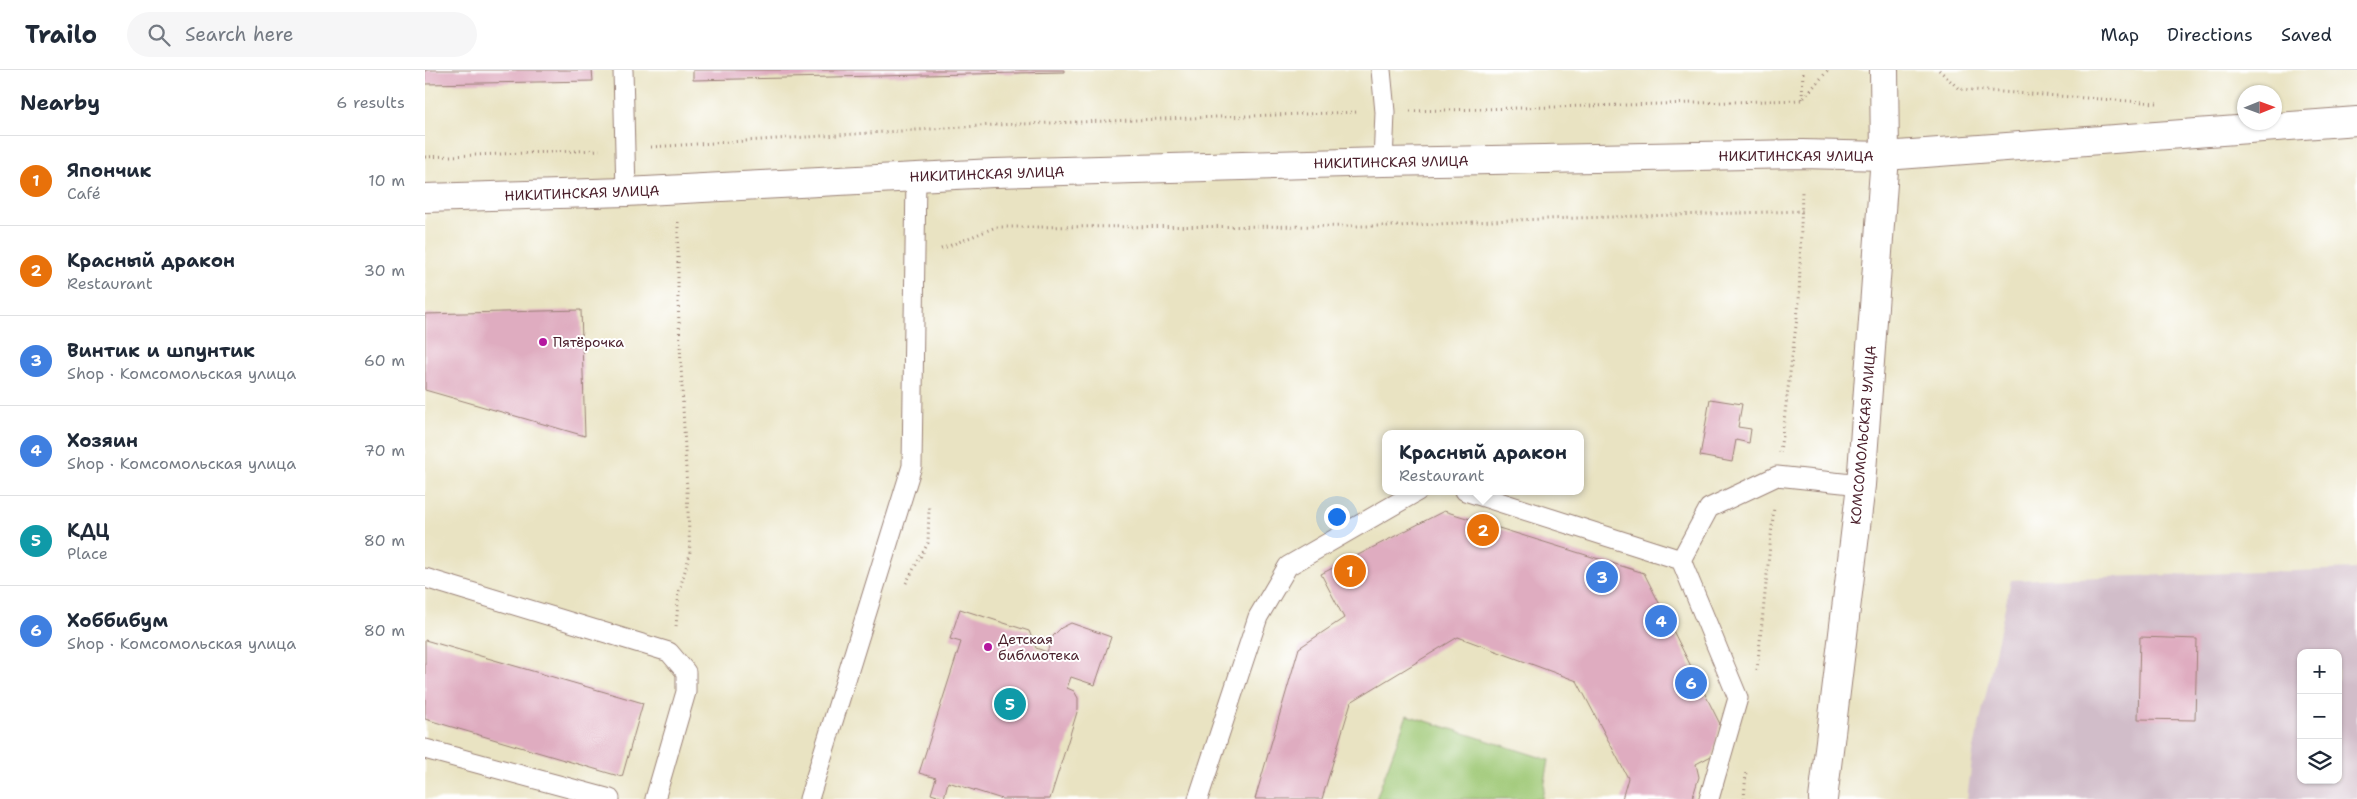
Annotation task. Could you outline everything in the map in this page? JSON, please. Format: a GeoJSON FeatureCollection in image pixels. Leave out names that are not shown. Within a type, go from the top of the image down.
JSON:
{"type":"FeatureCollection","features":[{"type":"Feature","properties":{"kind":"street","name":"КОМСОМОЛЬСКАЯ УЛИЦА"},"geometry":{"type":"LineString","coordinates":[[1823,799],[1861,485],[1885,156],[1884,70]]}},
{"type":"Feature","properties":{"kind":"street","name":"НИКИТИНСКАЯ УЛИЦА"},"geometry":{"type":"LineString","coordinates":[[425,198],[626,192],[994,173],[1383,162],[1802,154],[1885,156],[2357,121]]}},
{"type":"Feature","properties":{"kind":"lane"},"geometry":{"type":"LineString","coordinates":[[623,70],[626,192]]}},
{"type":"Feature","properties":{"kind":"lane"},"geometry":{"type":"LineString","coordinates":[[1381,70],[1385,112],[1383,162]]}},
{"type":"Feature","properties":{"kind":"lane"},"geometry":{"type":"LineString","coordinates":[[809,799],[912,466],[916,177]]}},
{"type":"Feature","properties":{"kind":"lane"},"geometry":{"type":"LineString","coordinates":[[1681,560],[1709,508],[1777,476],[1861,485]]}},
{"type":"Feature","properties":{"kind":"lane"},"geometry":{"type":"LineString","coordinates":[[1198,799],[1258,617],[1288,566],[1411,495]]}},
{"type":"Feature","properties":{"kind":"lane"},"geometry":{"type":"LineString","coordinates":[[1478,495],[1681,560],[1738,698],[1709,799]]}},
{"type":"Feature","properties":{"kind":"lane"},"geometry":{"type":"LineString","coordinates":[[425,578],[671,654],[686,672],[687,692],[655,799]]}},
{"type":"Feature","properties":{"kind":"lane"},"geometry":{"type":"LineString","coordinates":[[425,749],[610,799]]}},
{"type":"Feature","properties":{"kind":"path"},"geometry":{"type":"LineString","coordinates":[[1802,100],[1803,70]]}},
{"type":"Feature","properties":{"kind":"path"},"geometry":{"type":"LineString","coordinates":[[425,157],[624,149],[994,125],[1802,100],[1828,70]]}},
{"type":"Feature","properties":{"kind":"path"},"geometry":{"type":"LineString","coordinates":[[1939,70],[1959,89],[2166,104]]}},
{"type":"Feature","properties":{"kind":"path"},"geometry":{"type":"LineString","coordinates":[[671,654],[676,637],[679,591],[690,554],[678,302],[676,189]]}},
{"type":"Feature","properties":{"kind":"path"},"geometry":{"type":"LineString","coordinates":[[996,227],[1398,226],[1522,219],[1803,211]]}},
{"type":"Feature","properties":{"kind":"shaded area"},"geometry":{"type":"Polygon","coordinates":[[[2357,569],[2357,799],[1967,799],[1973,753],[2011,580],[2357,569]]]}},
{"type":"Feature","properties":{"kind":"green space"},"geometry":{"type":"Polygon","coordinates":[[[1407,715],[1549,760],[1542,799],[1376,799],[1407,715]]]}},
{"type":"Feature","properties":{"kind":"building"},"geometry":{"type":"Polygon","coordinates":[[[425,70],[592,70],[593,81],[425,84],[425,70]]]}},
{"type":"Feature","properties":{"kind":"building"},"geometry":{"type":"Polygon","coordinates":[[[693,70],[1064,70],[1064,72],[693,80],[693,70]]]}},
{"type":"Feature","properties":{"kind":"building"},"geometry":{"type":"Polygon","coordinates":[[[581,310],[585,436],[425,390],[425,314],[581,310]]]}},
{"type":"Feature","properties":{"kind":"building"},"geometry":{"type":"Polygon","coordinates":[[[1710,399],[1742,404],[1738,427],[1751,429],[1749,443],[1736,440],[1732,462],[1700,456],[1710,399]]]}},
{"type":"Feature","properties":{"kind":"building"},"geometry":{"type":"Polygon","coordinates":[[[1444,511],[1644,573],[1720,724],[1713,755],[1696,764],[1699,777],[1692,799],[1622,799],[1628,778],[1577,681],[1458,637],[1351,702],[1322,799],[1255,799],[1299,648],[1344,618],[1321,574],[1444,511]]]}},
{"type":"Feature","properties":{"kind":"building"},"geometry":{"type":"Polygon","coordinates":[[[960,609],[1029,631],[1036,648],[1047,652],[1053,636],[1061,628],[1071,623],[1111,637],[1095,685],[1071,677],[1067,688],[1074,691],[1078,698],[1078,709],[1050,799],[1002,799],[948,782],[944,798],[931,794],[936,778],[919,773],[961,642],[950,639],[960,609]]]}},
{"type":"Feature","properties":{"kind":"building"},"geometry":{"type":"Polygon","coordinates":[[[2140,637],[2197,639],[2195,720],[2138,719],[2140,637]]]}},
{"type":"Feature","properties":{"kind":"building"},"geometry":{"type":"Polygon","coordinates":[[[425,640],[643,703],[622,777],[425,719],[425,640]]]}},
{"type":"Feature","properties":{"kind":"place","name":"Пятёрочка"},"geometry":{"type":"Point","coordinates":[543,342]}},
{"type":"Feature","properties":{"kind":"place","name":"Красный дракон"},"geometry":{"type":"Point","coordinates":[1483,530]}},
{"type":"Feature","properties":{"kind":"place","name":"Япончик"},"geometry":{"type":"Point","coordinates":[1350,571]}},
{"type":"Feature","properties":{"kind":"place","name":"Винтик и шпунтик"},"geometry":{"type":"Point","coordinates":[1602,577]}},
{"type":"Feature","properties":{"kind":"place","name":"Хозяин"},"geometry":{"type":"Point","coordinates":[1661,621]}},
{"type":"Feature","properties":{"kind":"place","name":"Детская библиотека"},"geometry":{"type":"Point","coordinates":[988,647]}},
{"type":"Feature","properties":{"kind":"place","name":"Хоббибум"},"geometry":{"type":"Point","coordinates":[1691,683]}},
{"type":"Feature","properties":{"kind":"place","name":"КДЦ"},"geometry":{"type":"Point","coordinates":[1010,704]}}]}
